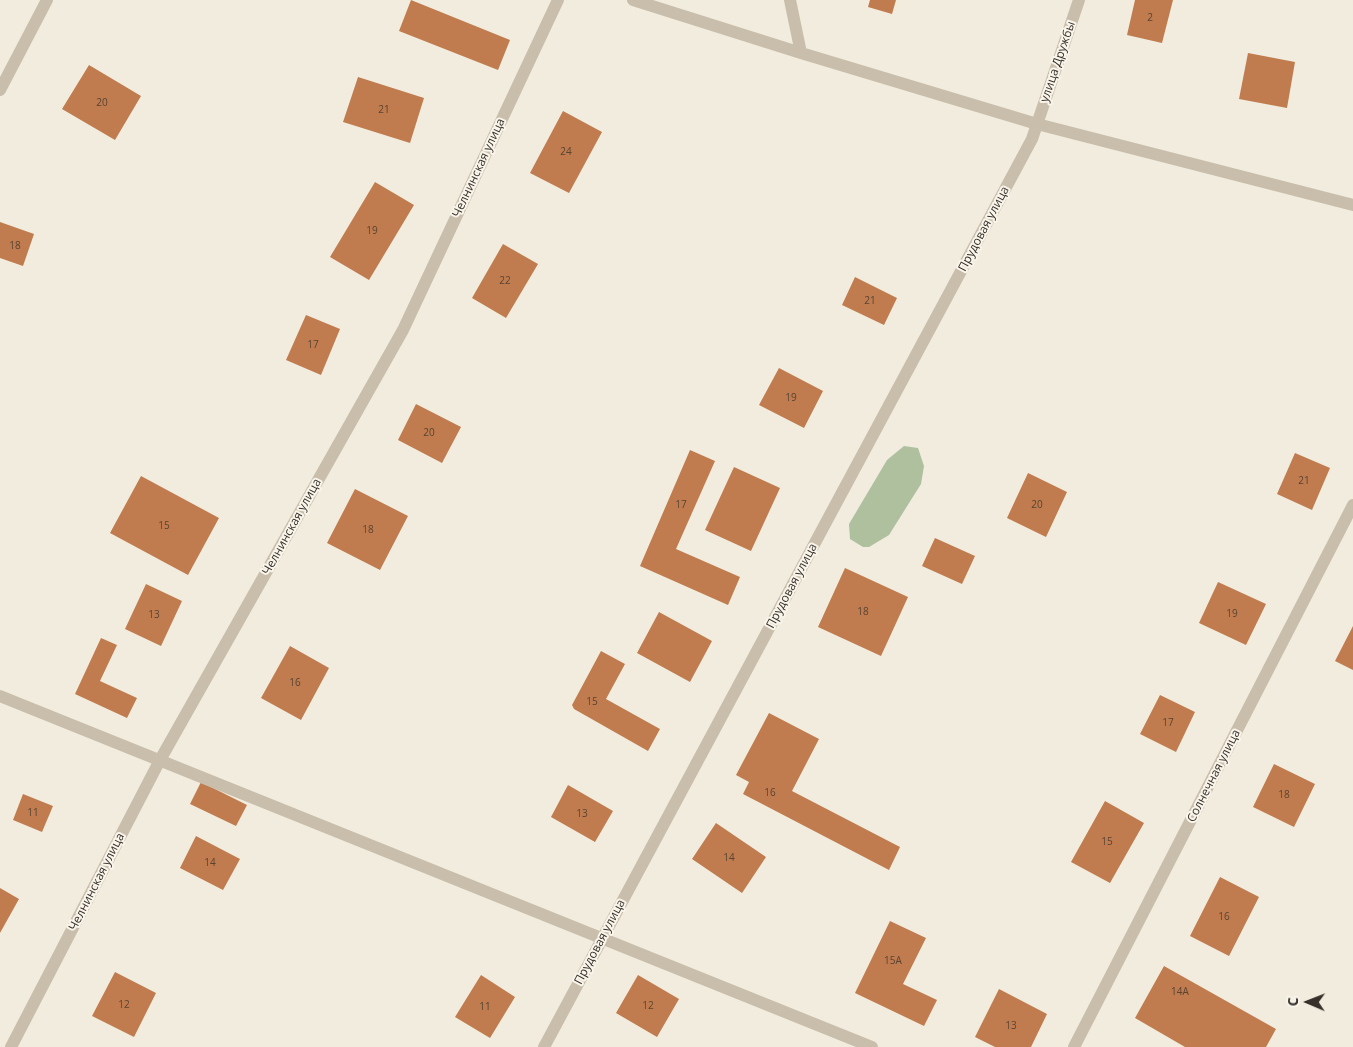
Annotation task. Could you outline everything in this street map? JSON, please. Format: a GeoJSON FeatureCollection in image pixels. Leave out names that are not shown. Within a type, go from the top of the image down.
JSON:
{"type":"FeatureCollection","features":[{"type":"Feature","properties":{"kind":"street"},"geometry":{"type":"LineString","coordinates":[[0,90],[47,0]]}},
{"type":"Feature","properties":{"kind":"street","name":"Челнинская улица"},"geometry":{"type":"LineString","coordinates":[[11,1047],[160,760],[403,330],[558,0]]}},
{"type":"Feature","properties":{"kind":"street"},"geometry":{"type":"LineString","coordinates":[[633,0],[1037,124],[1353,205]]}},
{"type":"Feature","properties":{"kind":"street"},"geometry":{"type":"LineString","coordinates":[[790,0],[801,53]]}},
{"type":"Feature","properties":{"kind":"street","name":"улица Дружбы"},"geometry":{"type":"LineString","coordinates":[[1037,124],[1079,0]]}},
{"type":"Feature","properties":{"kind":"street","name":"Прудовая улица"},"geometry":{"type":"LineString","coordinates":[[544,1047],[1032,139],[1037,124]]}},
{"type":"Feature","properties":{"kind":"street","name":"Солнечная улица"},"geometry":{"type":"LineString","coordinates":[[1074,1047],[1353,504]]}},
{"type":"Feature","properties":{"kind":"street"},"geometry":{"type":"LineString","coordinates":[[0,696],[872,1047]]}},
{"type":"Feature","properties":{"kind":"green space"},"geometry":{"type":"Polygon","coordinates":[[[904,446],[918,448],[924,466],[921,484],[889,535],[869,547],[863,547],[850,539],[849,524],[887,460],[904,446]]]}},
{"type":"Feature","properties":{"kind":"building"},"geometry":{"type":"Polygon","coordinates":[[[411,0],[510,40],[498,70],[399,31],[411,0]]]}},
{"type":"Feature","properties":{"kind":"building"},"geometry":{"type":"Polygon","coordinates":[[[870,0],[896,0],[892,14],[868,7],[870,0]]]}},
{"type":"Feature","properties":{"kind":"building"},"geometry":{"type":"Polygon","coordinates":[[[1135,0],[1173,0],[1162,43],[1127,35],[1135,0]]]}},
{"type":"Feature","properties":{"kind":"building"},"geometry":{"type":"Polygon","coordinates":[[[1248,53],[1295,62],[1287,108],[1239,99],[1248,53]]]}},
{"type":"Feature","properties":{"kind":"building"},"geometry":{"type":"Polygon","coordinates":[[[89,65],[141,96],[115,140],[62,109],[89,65]]]}},
{"type":"Feature","properties":{"kind":"building"},"geometry":{"type":"Polygon","coordinates":[[[358,77],[424,98],[410,143],[343,122],[358,77]]]}},
{"type":"Feature","properties":{"kind":"building"},"geometry":{"type":"Polygon","coordinates":[[[563,111],[602,132],[569,193],[530,173],[563,111]]]}},
{"type":"Feature","properties":{"kind":"building"},"geometry":{"type":"Polygon","coordinates":[[[375,182],[414,205],[369,280],[330,257],[375,182]]]}},
{"type":"Feature","properties":{"kind":"building"},"geometry":{"type":"Polygon","coordinates":[[[0,222],[34,234],[23,266],[0,258],[0,222]]]}},
{"type":"Feature","properties":{"kind":"building"},"geometry":{"type":"Polygon","coordinates":[[[503,244],[538,264],[506,318],[472,298],[503,244]]]}},
{"type":"Feature","properties":{"kind":"building"},"geometry":{"type":"Polygon","coordinates":[[[855,277],[897,298],[884,325],[842,305],[855,277]]]}},
{"type":"Feature","properties":{"kind":"building"},"geometry":{"type":"Polygon","coordinates":[[[306,315],[340,329],[321,375],[286,360],[306,315]]]}},
{"type":"Feature","properties":{"kind":"building"},"geometry":{"type":"Polygon","coordinates":[[[779,368],[823,391],[804,428],[759,405],[779,368]]]}},
{"type":"Feature","properties":{"kind":"building"},"geometry":{"type":"Polygon","coordinates":[[[416,404],[461,427],[442,463],[398,440],[416,404]]]}},
{"type":"Feature","properties":{"kind":"building"},"geometry":{"type":"Polygon","coordinates":[[[690,450],[715,461],[676,549],[740,577],[728,605],[640,566],[690,450]]]}},
{"type":"Feature","properties":{"kind":"building"},"geometry":{"type":"Polygon","coordinates":[[[1295,453],[1330,468],[1312,510],[1277,494],[1295,453]]]}},
{"type":"Feature","properties":{"kind":"building"},"geometry":{"type":"Polygon","coordinates":[[[734,467],[780,488],[751,551],[705,530],[734,467]]]}},
{"type":"Feature","properties":{"kind":"building"},"geometry":{"type":"Polygon","coordinates":[[[1028,473],[1067,492],[1046,537],[1007,518],[1028,473]]]}},
{"type":"Feature","properties":{"kind":"building"},"geometry":{"type":"Polygon","coordinates":[[[141,476],[219,518],[188,575],[110,533],[141,476]]]}},
{"type":"Feature","properties":{"kind":"building"},"geometry":{"type":"Polygon","coordinates":[[[355,489],[408,516],[380,570],[327,543],[355,489]]]}},
{"type":"Feature","properties":{"kind":"building"},"geometry":{"type":"Polygon","coordinates":[[[935,538],[975,556],[962,584],[922,566],[935,538]]]}},
{"type":"Feature","properties":{"kind":"building"},"geometry":{"type":"Polygon","coordinates":[[[845,568],[908,597],[881,656],[818,627],[845,568]]]}},
{"type":"Feature","properties":{"kind":"building"},"geometry":{"type":"Polygon","coordinates":[[[1218,582],[1266,604],[1246,645],[1199,623],[1218,582]]]}},
{"type":"Feature","properties":{"kind":"building"},"geometry":{"type":"Polygon","coordinates":[[[146,584],[182,601],[161,646],[125,629],[146,584]]]}},
{"type":"Feature","properties":{"kind":"building"},"geometry":{"type":"Polygon","coordinates":[[[659,612],[712,641],[690,682],[637,653],[659,612]]]}},
{"type":"Feature","properties":{"kind":"building"},"geometry":{"type":"Polygon","coordinates":[[[1353,626],[1353,670],[1335,661],[1353,626]]]}},
{"type":"Feature","properties":{"kind":"building"},"geometry":{"type":"Polygon","coordinates":[[[101,638],[117,645],[100,681],[137,698],[127,718],[75,694],[101,638]]]}},
{"type":"Feature","properties":{"kind":"building"},"geometry":{"type":"Polygon","coordinates":[[[290,646],[329,668],[301,720],[261,698],[290,646]]]}},
{"type":"Feature","properties":{"kind":"building"},"geometry":{"type":"Polygon","coordinates":[[[601,651],[625,664],[606,699],[660,729],[648,751],[574,709],[572,705],[601,651]]]}},
{"type":"Feature","properties":{"kind":"building"},"geometry":{"type":"Polygon","coordinates":[[[1160,695],[1195,712],[1176,752],[1140,734],[1160,695]]]}},
{"type":"Feature","properties":{"kind":"building"},"geometry":{"type":"Polygon","coordinates":[[[769,713],[819,739],[792,791],[900,847],[889,870],[743,794],[749,782],[736,775],[769,713]]]}},
{"type":"Feature","properties":{"kind":"building"},"geometry":{"type":"Polygon","coordinates":[[[1274,764],[1315,784],[1294,827],[1253,807],[1274,764]]]}},
{"type":"Feature","properties":{"kind":"building"},"geometry":{"type":"Polygon","coordinates":[[[201,782],[247,805],[236,826],[190,804],[201,782]]]}},
{"type":"Feature","properties":{"kind":"building"},"geometry":{"type":"Polygon","coordinates":[[[568,785],[613,811],[595,842],[551,817],[568,785]]]}},
{"type":"Feature","properties":{"kind":"building"},"geometry":{"type":"Polygon","coordinates":[[[23,794],[53,806],[42,832],[13,820],[23,794]]]}},
{"type":"Feature","properties":{"kind":"building"},"geometry":{"type":"Polygon","coordinates":[[[1105,801],[1144,823],[1110,883],[1071,862],[1105,801]]]}},
{"type":"Feature","properties":{"kind":"building"},"geometry":{"type":"Polygon","coordinates":[[[716,823],[766,857],[742,893],[692,859],[716,823]]]}},
{"type":"Feature","properties":{"kind":"building"},"geometry":{"type":"Polygon","coordinates":[[[196,836],[240,859],[223,890],[180,868],[196,836]]]}},
{"type":"Feature","properties":{"kind":"building"},"geometry":{"type":"Polygon","coordinates":[[[1220,877],[1259,897],[1229,956],[1190,936],[1220,877]]]}},
{"type":"Feature","properties":{"kind":"building"},"geometry":{"type":"Polygon","coordinates":[[[0,888],[19,899],[0,933],[0,888]]]}},
{"type":"Feature","properties":{"kind":"building"},"geometry":{"type":"Polygon","coordinates":[[[890,921],[926,938],[903,984],[937,1000],[924,1026],[855,993],[890,921]]]}},
{"type":"Feature","properties":{"kind":"building"},"geometry":{"type":"Polygon","coordinates":[[[1164,966],[1276,1029],[1266,1047],[1185,1047],[1135,1018],[1164,966]]]}},
{"type":"Feature","properties":{"kind":"building"},"geometry":{"type":"Polygon","coordinates":[[[115,972],[156,993],[134,1037],[92,1016],[115,972]]]}},
{"type":"Feature","properties":{"kind":"building"},"geometry":{"type":"Polygon","coordinates":[[[481,975],[515,997],[490,1038],[455,1017],[481,975]]]}},
{"type":"Feature","properties":{"kind":"building"},"geometry":{"type":"Polygon","coordinates":[[[638,975],[679,999],[657,1037],[616,1013],[638,975]]]}},
{"type":"Feature","properties":{"kind":"building"},"geometry":{"type":"Polygon","coordinates":[[[999,989],[1047,1014],[1031,1047],[995,1047],[975,1037],[999,989]]]}}]}
